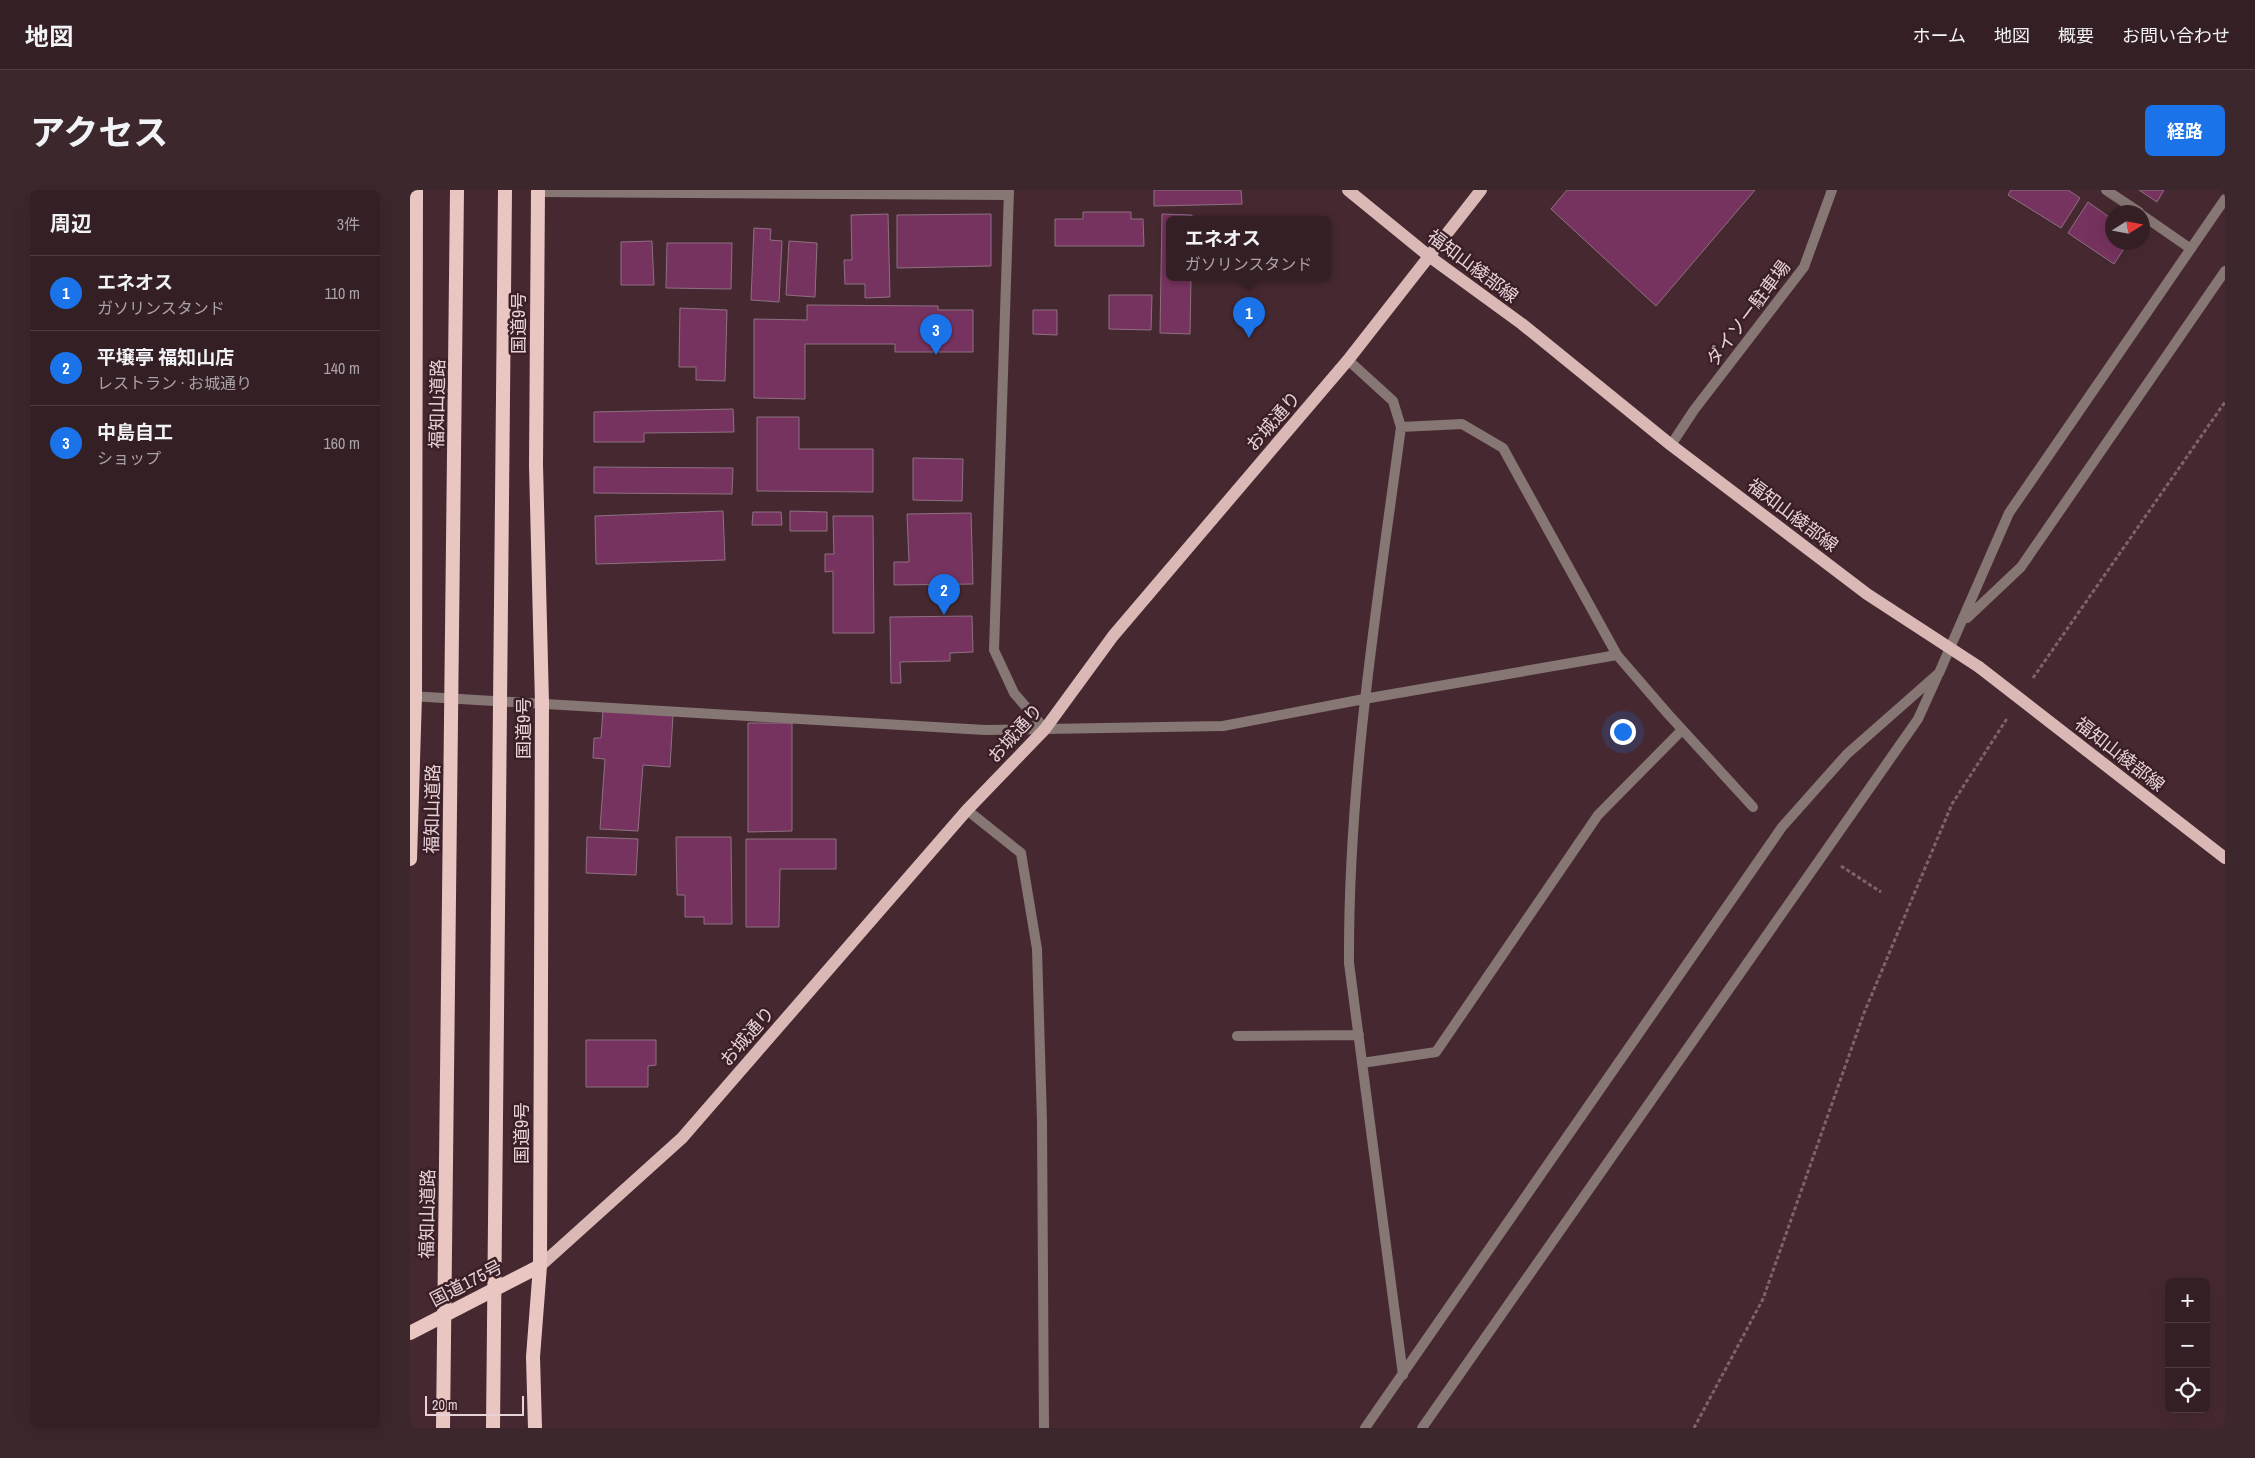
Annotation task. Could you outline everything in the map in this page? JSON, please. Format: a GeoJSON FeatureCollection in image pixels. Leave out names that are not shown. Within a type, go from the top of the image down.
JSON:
{"type":"FeatureCollection","features":[{"type":"Feature","properties":{"kind":"highway"},"geometry":{"type":"LineString","coordinates":[[410,859],[413,696],[416,190]]}},
{"type":"Feature","properties":{"kind":"highway","name":"福知山道路"},"geometry":{"type":"LineString","coordinates":[[443,1428],[458,190]]}},
{"type":"Feature","properties":{"kind":"highway"},"geometry":{"type":"LineString","coordinates":[[493,1428],[505,190]]}},
{"type":"Feature","properties":{"kind":"highway","name":"国道9号"},"geometry":{"type":"LineString","coordinates":[[535,1428],[533,1357],[540,1266],[542,703],[536,465],[538,191]]}},
{"type":"Feature","properties":{"kind":"highway","name":"国道175号"},"geometry":{"type":"LineString","coordinates":[[410,1333],[540,1266]]}},
{"type":"Feature","properties":{"kind":"main road","name":"福知山綾部線"},"geometry":{"type":"LineString","coordinates":[[1348,190],[1430,257],[1522,324],[1671,445],[1867,594],[1952,647],[1979,667],[2225,858]]}},
{"type":"Feature","properties":{"kind":"main road","name":"お城通り"},"geometry":{"type":"LineString","coordinates":[[540,1266],[682,1138],[968,810],[1045,730],[1113,636],[1348,360],[1481,190]]}},
{"type":"Feature","properties":{"kind":"street","name":"ダイソー駐車場"},"geometry":{"type":"LineString","coordinates":[[1671,445],[1694,410],[1804,267],[1832,190]]}},
{"type":"Feature","properties":{"kind":"street"},"geometry":{"type":"LineString","coordinates":[[2106,190],[2128,205]]}},
{"type":"Feature","properties":{"kind":"street"},"geometry":{"type":"LineString","coordinates":[[538,191],[1009,192],[994,650],[1014,693],[1045,730]]}},
{"type":"Feature","properties":{"kind":"street"},"geometry":{"type":"LineString","coordinates":[[1422,1428],[1918,719],[1952,647],[2009,513],[2225,199]]}},
{"type":"Feature","properties":{"kind":"street"},"geometry":{"type":"LineString","coordinates":[[2150,221],[2191,249]]}},
{"type":"Feature","properties":{"kind":"street"},"geometry":{"type":"LineString","coordinates":[[1962,622],[2021,567],[2225,271]]}},
{"type":"Feature","properties":{"kind":"street"},"geometry":{"type":"LineString","coordinates":[[1348,360],[1393,400],[1401,427],[1364,699],[1349,900],[1349,963],[1404,1375]]}},
{"type":"Feature","properties":{"kind":"street"},"geometry":{"type":"LineString","coordinates":[[1401,427],[1462,424],[1503,448],[1618,655],[1682,730],[1753,807]]}},
{"type":"Feature","properties":{"kind":"street"},"geometry":{"type":"LineString","coordinates":[[413,696],[985,730],[1224,726],[1364,699],[1618,655]]}},
{"type":"Feature","properties":{"kind":"street"},"geometry":{"type":"LineString","coordinates":[[1365,1428],[1404,1375],[1782,827],[1847,754],[1939,673]]}},
{"type":"Feature","properties":{"kind":"street"},"geometry":{"type":"LineString","coordinates":[[1362,1063],[1436,1052],[1598,815],[1682,730]]}},
{"type":"Feature","properties":{"kind":"street"},"geometry":{"type":"LineString","coordinates":[[968,810],[1021,853],[1037,949],[1042,1122],[1044,1428]]}},
{"type":"Feature","properties":{"kind":"street"},"geometry":{"type":"LineString","coordinates":[[1237,1036],[1358,1035]]}},
{"type":"Feature","properties":{"kind":"path"},"geometry":{"type":"LineString","coordinates":[[2030,683],[2225,402]]}},
{"type":"Feature","properties":{"kind":"path"},"geometry":{"type":"LineString","coordinates":[[1694,1428],[1763,1299],[1864,1013],[1952,804],[2009,716]]}},
{"type":"Feature","properties":{"kind":"building"},"geometry":{"type":"Polygon","coordinates":[[[1154,190],[1241,190],[1242,204],[1154,206],[1154,190]]]}},
{"type":"Feature","properties":{"kind":"building"},"geometry":{"type":"Polygon","coordinates":[[[1567,190],[1755,190],[1656,306],[1551,209],[1567,190]]]}},
{"type":"Feature","properties":{"kind":"building"},"geometry":{"type":"Polygon","coordinates":[[[2011,190],[2068,190],[2080,198],[2061,228],[2008,195],[2011,190]]]}},
{"type":"Feature","properties":{"kind":"building"},"geometry":{"type":"Polygon","coordinates":[[[2139,190],[2164,190],[2157,202],[2139,190]]]}},
{"type":"Feature","properties":{"kind":"building"},"geometry":{"type":"Polygon","coordinates":[[[2088,202],[2105,214],[2105,250],[2123,250],[2114,264],[2068,233],[2088,202]]]}},
{"type":"Feature","properties":{"kind":"building"},"geometry":{"type":"Polygon","coordinates":[[[1083,212],[1131,212],[1131,219],[1143,219],[1144,246],[1055,246],[1055,219],[1083,219],[1083,212]]]}},
{"type":"Feature","properties":{"kind":"building"},"geometry":{"type":"Polygon","coordinates":[[[888,214],[890,297],[865,298],[865,284],[845,284],[844,260],[852,260],[851,215],[888,214]]]}},
{"type":"Feature","properties":{"kind":"building"},"geometry":{"type":"Polygon","coordinates":[[[991,214],[991,266],[897,268],[897,215],[991,214]]]}},
{"type":"Feature","properties":{"kind":"building"},"geometry":{"type":"Polygon","coordinates":[[[1162,214],[1192,215],[1166,216],[1166,281],[1191,281],[1190,334],[1160,333],[1162,214]]]}},
{"type":"Feature","properties":{"kind":"building"},"geometry":{"type":"Polygon","coordinates":[[[754,228],[771,229],[770,240],[782,241],[779,302],[751,300],[754,228]]]}},
{"type":"Feature","properties":{"kind":"building"},"geometry":{"type":"Polygon","coordinates":[[[652,241],[654,285],[621,285],[621,242],[652,241]]]}},
{"type":"Feature","properties":{"kind":"building"},"geometry":{"type":"Polygon","coordinates":[[[789,241],[817,243],[815,297],[786,295],[789,241]]]}},
{"type":"Feature","properties":{"kind":"building"},"geometry":{"type":"Polygon","coordinates":[[[667,243],[732,243],[731,289],[666,288],[667,243]]]}},
{"type":"Feature","properties":{"kind":"building"},"geometry":{"type":"Polygon","coordinates":[[[1109,295],[1152,295],[1151,330],[1109,329],[1109,295]]]}},
{"type":"Feature","properties":{"kind":"building"},"geometry":{"type":"Polygon","coordinates":[[[807,305],[938,306],[938,310],[973,310],[973,352],[895,352],[895,344],[805,344],[805,399],[754,398],[754,319],[807,320],[807,305]]]}},
{"type":"Feature","properties":{"kind":"building"},"geometry":{"type":"Polygon","coordinates":[[[680,308],[727,310],[725,381],[696,380],[696,367],[679,367],[680,308]]]}},
{"type":"Feature","properties":{"kind":"building"},"geometry":{"type":"Polygon","coordinates":[[[1033,310],[1057,310],[1057,335],[1033,334],[1033,310]]]}},
{"type":"Feature","properties":{"kind":"building"},"geometry":{"type":"Polygon","coordinates":[[[733,409],[734,432],[644,433],[644,442],[594,442],[594,412],[733,409]]]}},
{"type":"Feature","properties":{"kind":"building"},"geometry":{"type":"Polygon","coordinates":[[[757,417],[799,417],[799,449],[873,449],[873,492],[757,491],[757,417]]]}},
{"type":"Feature","properties":{"kind":"building"},"geometry":{"type":"Polygon","coordinates":[[[913,458],[963,459],[962,501],[913,500],[913,458]]]}},
{"type":"Feature","properties":{"kind":"building"},"geometry":{"type":"Polygon","coordinates":[[[594,467],[733,468],[732,494],[594,493],[594,467]]]}},
{"type":"Feature","properties":{"kind":"building"},"geometry":{"type":"Polygon","coordinates":[[[723,511],[725,560],[596,564],[595,516],[723,511]]]}},
{"type":"Feature","properties":{"kind":"building"},"geometry":{"type":"Polygon","coordinates":[[[790,511],[827,512],[827,531],[790,531],[790,511]]]}},
{"type":"Feature","properties":{"kind":"building"},"geometry":{"type":"Polygon","coordinates":[[[753,512],[781,512],[782,525],[752,525],[753,512]]]}},
{"type":"Feature","properties":{"kind":"building"},"geometry":{"type":"Polygon","coordinates":[[[971,513],[973,584],[894,585],[894,562],[909,562],[907,514],[971,513]]]}},
{"type":"Feature","properties":{"kind":"building"},"geometry":{"type":"Polygon","coordinates":[[[833,516],[873,516],[874,633],[833,633],[833,571],[825,572],[825,554],[834,554],[833,516]]]}},
{"type":"Feature","properties":{"kind":"building"},"geometry":{"type":"Polygon","coordinates":[[[972,616],[973,652],[950,653],[950,661],[900,662],[901,683],[891,683],[890,617],[972,616]]]}},
{"type":"Feature","properties":{"kind":"building"},"geometry":{"type":"Polygon","coordinates":[[[603,710],[673,715],[670,767],[643,765],[638,831],[600,829],[605,759],[593,758],[594,738],[601,738],[603,710]]]}},
{"type":"Feature","properties":{"kind":"building"},"geometry":{"type":"Polygon","coordinates":[[[748,723],[792,723],[792,831],[748,832],[748,723]]]}},
{"type":"Feature","properties":{"kind":"building"},"geometry":{"type":"Polygon","coordinates":[[[587,837],[638,839],[636,875],[586,873],[587,837]]]}},
{"type":"Feature","properties":{"kind":"building"},"geometry":{"type":"Polygon","coordinates":[[[676,837],[731,837],[732,924],[704,924],[704,917],[685,917],[685,895],[677,895],[676,837]]]}},
{"type":"Feature","properties":{"kind":"building"},"geometry":{"type":"Polygon","coordinates":[[[746,839],[836,839],[836,869],[780,869],[779,927],[746,927],[746,839]]]}},
{"type":"Feature","properties":{"kind":"building"},"geometry":{"type":"Polygon","coordinates":[[[586,1040],[656,1040],[656,1065],[648,1066],[648,1087],[586,1087],[586,1040]]]}},
{"type":"Feature","properties":{"kind":"place","name":"エネオス"},"geometry":{"type":"Point","coordinates":[1249,338]}},
{"type":"Feature","properties":{"kind":"place","name":"中島自工"},"geometry":{"type":"Point","coordinates":[936,355]}},
{"type":"Feature","properties":{"kind":"place","name":"平壌亭 福知山店"},"geometry":{"type":"Point","coordinates":[944,615]}}]}
